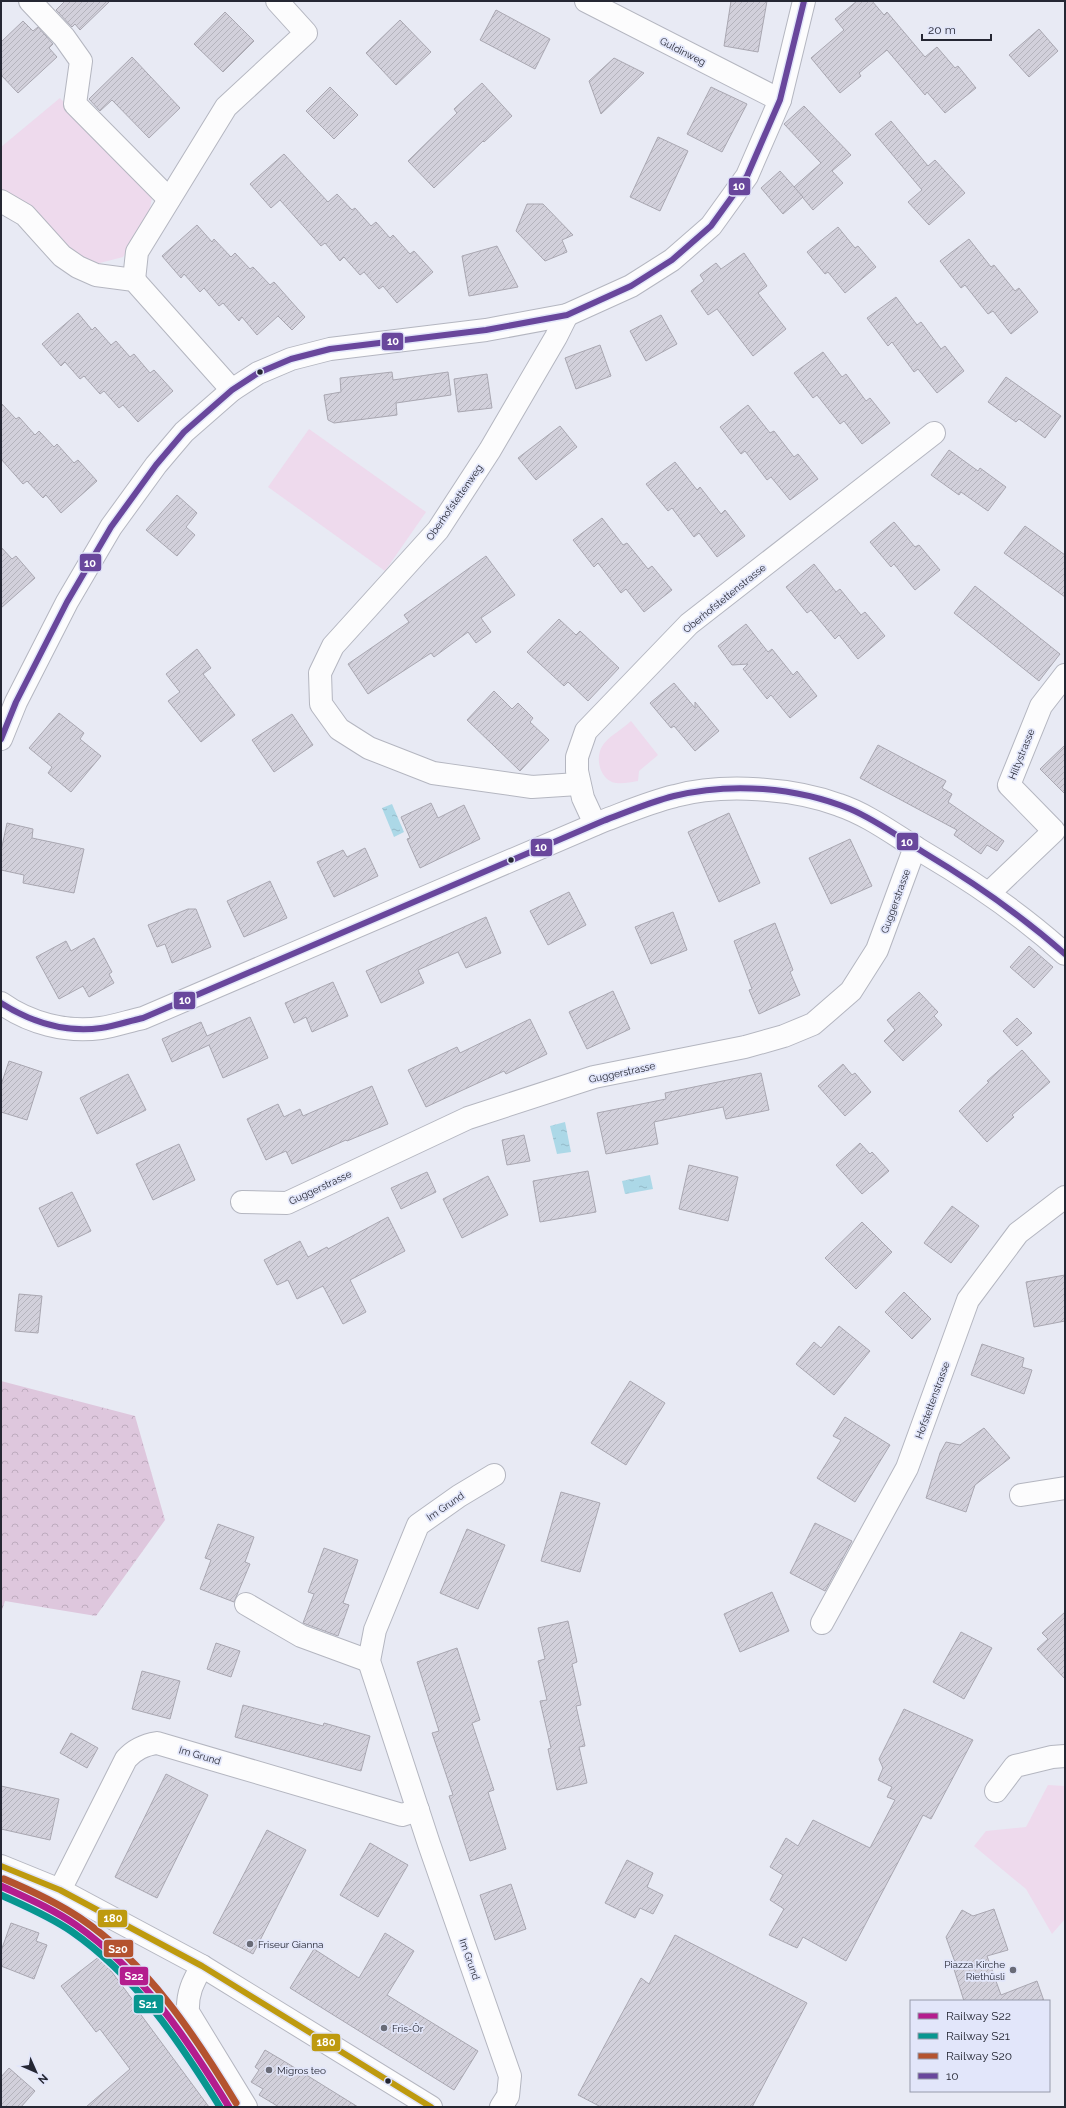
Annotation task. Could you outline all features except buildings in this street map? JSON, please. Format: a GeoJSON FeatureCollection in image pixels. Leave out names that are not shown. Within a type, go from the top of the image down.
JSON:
{"type":"FeatureCollection","features":[{"type":"Feature","properties":{"kind":"street"},"geometry":{"type":"LineString","coordinates":[[30,1],[64,37],[81,61],[75,104],[169,199]]}},
{"type":"Feature","properties":{"kind":"street"},"geometry":{"type":"LineString","coordinates":[[134,280],[136,252],[226,107],[306,33],[277,1]]}},
{"type":"Feature","properties":{"kind":"street","name":"Guldinweg"},"geometry":{"type":"LineString","coordinates":[[586,1],[780,100]]}},
{"type":"Feature","properties":{"kind":"street"},"geometry":{"type":"LineString","coordinates":[[1,739],[16,702],[67,602],[111,527],[156,465],[184,432],[232,390],[258,373],[291,359],[330,349],[486,330],[567,315],[631,286],[672,260],[711,226],[747,176],[780,100],[804,1]]}},
{"type":"Feature","properties":{"kind":"street"},"geometry":{"type":"LineString","coordinates":[[1,201],[25,215],[62,256],[78,267],[96,275],[134,280],[232,390]]}},
{"type":"Feature","properties":{"kind":"street","name":"Oberhofstettenweg"},"geometry":{"type":"LineString","coordinates":[[567,315],[556,337],[490,450],[438,530],[333,646],[320,673],[321,704],[339,729],[370,748],[433,773],[532,787],[578,784]]}},
{"type":"Feature","properties":{"kind":"street","name":"Oberhofstettenstrasse"},"geometry":{"type":"LineString","coordinates":[[595,824],[578,784],[577,757],[586,731],[689,624],[934,433]]}},
{"type":"Feature","properties":{"kind":"street","name":"Hiltystrasse"},"geometry":{"type":"LineString","coordinates":[[989,893],[1060,826],[1009,784],[1041,706],[1065,675]]}},
{"type":"Feature","properties":{"kind":"street"},"geometry":{"type":"LineString","coordinates":[[1,1002],[29,1019],[48,1025],[68,1028],[101,1028],[143,1018],[595,824],[676,795],[739,789],[769,790],[811,796],[840,805],[915,847],[989,893],[1061,943]]}},
{"type":"Feature","properties":{"kind":"street","name":"Guggerstrasse"},"geometry":{"type":"LineString","coordinates":[[242,1202],[287,1203],[468,1118],[594,1077],[745,1047],[784,1036],[813,1024],[851,991],[877,950],[915,847]]}},
{"type":"Feature","properties":{"kind":"street","name":"Hofstettenstrasse"},"geometry":{"type":"LineString","coordinates":[[822,1623],[907,1468],[968,1300],[1018,1233],[1065,1197]]}},
{"type":"Feature","properties":{"kind":"street","name":"Im Grund"},"geometry":{"type":"LineString","coordinates":[[494,1476],[459,1496],[418,1525],[374,1630],[369,1661],[418,1810],[510,2076],[508,2096],[501,2107]]}},
{"type":"Feature","properties":{"kind":"street"},"geometry":{"type":"LineString","coordinates":[[1021,1495],[1065,1488]]}},
{"type":"Feature","properties":{"kind":"street"},"geometry":{"type":"LineString","coordinates":[[246,1604],[301,1636],[369,1661]]}},
{"type":"Feature","properties":{"kind":"street","name":"Im Grund"},"geometry":{"type":"LineString","coordinates":[[60,1890],[126,1759],[132,1752],[148,1744],[157,1743],[172,1747],[402,1815],[418,1810]]}},
{"type":"Feature","properties":{"kind":"street"},"geometry":{"type":"LineString","coordinates":[[996,1792],[1015,1766],[1052,1757],[1065,1756]]}},
{"type":"Feature","properties":{"kind":"street"},"geometry":{"type":"LineString","coordinates":[[1,1866],[60,1890],[202,1966],[431,2107]]}},
{"type":"Feature","properties":{"kind":"street"},"geometry":{"type":"LineString","coordinates":[[202,1966],[190,1987],[187,1999],[188,2012],[246,2107]]}},
{"type":"Feature","properties":{"kind":"green space"},"geometry":{"type":"Polygon","coordinates":[[[1,1381],[135,1416],[165,1520],[96,1616],[5,1601],[1,1613],[1,1381]]]}},
{"type":"Feature","properties":{"kind":"shaded area"},"geometry":{"type":"Polygon","coordinates":[[[60,98],[152,198],[148,218],[123,257],[92,265],[74,255],[31,208],[1,190],[1,147],[60,98]]]}},
{"type":"Feature","properties":{"kind":"shaded area"},"geometry":{"type":"Polygon","coordinates":[[[309,429],[426,512],[385,571],[268,487],[309,429]]]}},
{"type":"Feature","properties":{"kind":"shaded area"},"geometry":{"type":"Polygon","coordinates":[[[631,721],[658,755],[639,771],[638,781],[616,783],[610,781],[602,773],[599,762],[600,750],[609,739],[631,721]]]}},
{"type":"Feature","properties":{"kind":"shaded area"},"geometry":{"type":"Polygon","coordinates":[[[1048,1785],[1065,1786],[1065,1919],[1052,1934],[1026,1889],[974,1846],[986,1831],[1026,1827],[1048,1785]]]}},
{"type":"Feature","properties":{"kind":"water"},"geometry":{"type":"Polygon","coordinates":[[[392,804],[404,832],[394,837],[382,808],[392,804]]]}},
{"type":"Feature","properties":{"kind":"water"},"geometry":{"type":"Polygon","coordinates":[[[565,1122],[571,1152],[557,1154],[550,1126],[565,1122]]]}},
{"type":"Feature","properties":{"kind":"water"},"geometry":{"type":"Polygon","coordinates":[[[650,1175],[653,1189],[625,1194],[622,1181],[650,1175]]]}},
{"type":"Feature","properties":{"kind":"rail line","name":"S20"},"geometry":{"type":"LineString","coordinates":[[4,1879],[23,1887],[71,1912],[105,1936],[127,1957],[168,2002],[186,2026],[236,2103]]}},
{"type":"Feature","properties":{"kind":"rail line","name":"S22"},"geometry":{"type":"LineString","coordinates":[[1,1886],[40,1904],[67,1919],[100,1944],[122,1964],[143,1985],[180,2032],[229,2107]]}},
{"type":"Feature","properties":{"kind":"rail line","name":"S21"},"geometry":{"type":"LineString","coordinates":[[1,1895],[37,1912],[71,1931],[116,1968],[136,1989],[172,2034],[220,2107]]}},
{"type":"Feature","properties":{"kind":"transit line","name":"10"},"geometry":{"type":"LineString","coordinates":[[1,739],[16,702],[67,602],[111,527],[156,465],[184,432],[232,390],[258,373],[291,359],[330,349],[486,330],[567,315],[631,286],[672,260],[711,226],[747,176],[780,100],[804,1]]}},
{"type":"Feature","properties":{"kind":"transit line","name":"10"},"geometry":{"type":"LineString","coordinates":[[1,1003],[36,1021],[74,1029],[101,1028],[143,1018],[638,807],[665,798],[718,789],[763,789],[786,792],[808,796],[860,813],[978,887],[1014,912],[1065,954]]}},
{"type":"Feature","properties":{"kind":"transit line","name":"180"},"geometry":{"type":"LineString","coordinates":[[1,1866],[60,1890],[202,1966],[431,2107]]}},
{"type":"Feature","properties":{"kind":"place","name":"Friseur Gianna"},"geometry":{"type":"Point","coordinates":[250,1944]}},
{"type":"Feature","properties":{"kind":"place","name":"Piazza Kirche Riethüsli"},"geometry":{"type":"Point","coordinates":[1013,1970]}},
{"type":"Feature","properties":{"kind":"place","name":"Fris-Ör"},"geometry":{"type":"Point","coordinates":[384,2028]}},
{"type":"Feature","properties":{"kind":"place","name":"Migros teo"},"geometry":{"type":"Point","coordinates":[269,2070]}}]}
